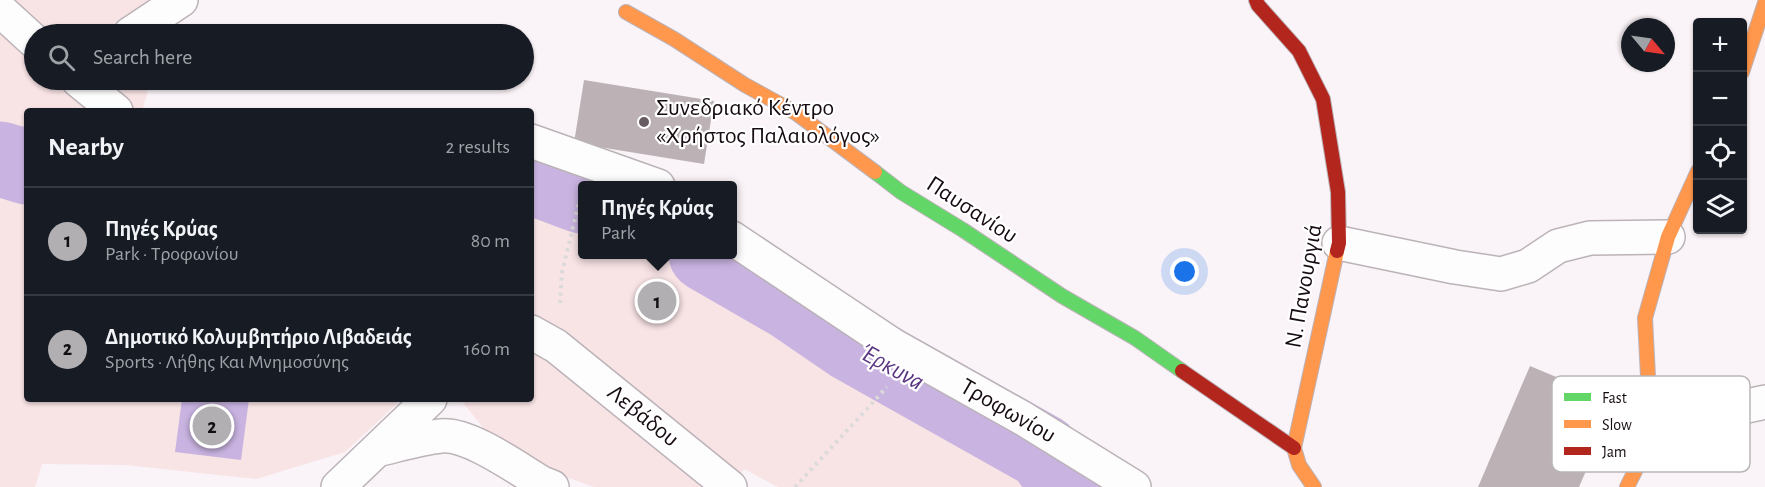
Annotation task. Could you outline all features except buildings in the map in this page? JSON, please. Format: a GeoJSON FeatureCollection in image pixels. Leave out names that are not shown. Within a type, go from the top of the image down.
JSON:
{"type":"FeatureCollection","features":[{"type":"Feature","properties":{"kind":"street"},"geometry":{"type":"LineString","coordinates":[[144,24],[181,0]]}},
{"type":"Feature","properties":{"kind":"street","name":"Ν. Πανουργιά"},"geometry":{"type":"LineString","coordinates":[[1256,0],[1299,51],[1323,99],[1338,192],[1339,243],[1294,448]]}},
{"type":"Feature","properties":{"kind":"street"},"geometry":{"type":"LineString","coordinates":[[1747,59],[1765,3]]}},
{"type":"Feature","properties":{"kind":"street"},"geometry":{"type":"LineString","coordinates":[[0,10],[24,32]]}},
{"type":"Feature","properties":{"kind":"street","name":"Παυσανίου"},"geometry":{"type":"LineString","coordinates":[[626,12],[674,39],[745,85],[796,113],[902,192],[1062,296],[1135,338],[1294,448]]}},
{"type":"Feature","properties":{"kind":"street"},"geometry":{"type":"LineString","coordinates":[[90,90],[112,108]]}},
{"type":"Feature","properties":{"kind":"street"},"geometry":{"type":"LineString","coordinates":[[534,142],[644,181]]}},
{"type":"Feature","properties":{"kind":"street"},"geometry":{"type":"LineString","coordinates":[[1648,376],[1645,318],[1668,237],[1694,180]]}},
{"type":"Feature","properties":{"kind":"street"},"geometry":{"type":"LineString","coordinates":[[1339,243],[1501,274],[1528,266],[1558,246],[1590,238],[1668,237]]}},
{"type":"Feature","properties":{"kind":"street","name":"Τροφωνίου"},"geometry":{"type":"LineString","coordinates":[[737,241],[894,346],[1024,418],[1134,487]]}},
{"type":"Feature","properties":{"kind":"street","name":"Λεβάδου"},"geometry":{"type":"LineString","coordinates":[[544,339],[730,487]]}},
{"type":"Feature","properties":{"kind":"street"},"geometry":{"type":"LineString","coordinates":[[338,487],[427,402]]}},
{"type":"Feature","properties":{"kind":"street"},"geometry":{"type":"LineString","coordinates":[[1750,405],[1765,402]]}},
{"type":"Feature","properties":{"kind":"street"},"geometry":{"type":"LineString","coordinates":[[377,450],[442,436],[459,438],[482,448],[552,487]]}},
{"type":"Feature","properties":{"kind":"street"},"geometry":{"type":"LineString","coordinates":[[1294,448],[1299,465],[1314,487]]}},
{"type":"Feature","properties":{"kind":"street"},"geometry":{"type":"LineString","coordinates":[[1627,487],[1634,472]]}},
{"type":"Feature","properties":{"kind":"path"},"geometry":{"type":"LineString","coordinates":[[562,272],[578,206]]}},
{"type":"Feature","properties":{"kind":"path"},"geometry":{"type":"LineString","coordinates":[[795,487],[914,358]]}},
{"type":"Feature","properties":{"kind":"shaded area"},"geometry":{"type":"Polygon","coordinates":[[[0,0],[174,0],[167,24],[24,24],[24,90],[148,90],[143,108],[24,108],[24,402],[399,402],[345,452],[256,479],[126,465],[42,464],[35,487],[0,487],[0,0]]]}},
{"type":"Feature","properties":{"kind":"shaded area"},"geometry":{"type":"Polygon","coordinates":[[[534,165],[584,181],[578,181],[578,259],[729,259],[873,372],[952,429],[1058,487],[778,487],[744,469],[732,487],[594,487],[550,471],[489,435],[462,402],[534,402],[534,165]]]}},
{"type":"Feature","properties":{"kind":"shaded area"},"geometry":{"type":"Polygon","coordinates":[[[182,402],[249,402],[241,460],[175,452],[182,402]]]}},
{"type":"Feature","properties":{"kind":"waterway","name":"Έρκυνα"},"geometry":{"type":"LineString","coordinates":[[0,159],[24,166]]}},
{"type":"Feature","properties":{"kind":"waterway","name":"Έρκυνα"},"geometry":{"type":"LineString","coordinates":[[534,178],[578,195]]}},
{"type":"Feature","properties":{"kind":"waterway","name":"Έρκυνα"},"geometry":{"type":"LineString","coordinates":[[715,259],[791,303],[851,344],[1043,452],[1069,487]]}},
{"type":"Feature","properties":{"kind":"traffic: fast"},"geometry":{"type":"LineString","coordinates":[[875,172],[901,192],[1062,296],[1135,338],[1182,371]]}},
{"type":"Feature","properties":{"kind":"traffic: slow"},"geometry":{"type":"LineString","coordinates":[[1747,57],[1765,3]]}},
{"type":"Feature","properties":{"kind":"traffic: slow"},"geometry":{"type":"LineString","coordinates":[[626,12],[674,39],[745,85],[796,113],[875,172]]}},
{"type":"Feature","properties":{"kind":"traffic: slow"},"geometry":{"type":"LineString","coordinates":[[1648,376],[1645,318],[1668,237],[1694,180]]}},
{"type":"Feature","properties":{"kind":"traffic: slow"},"geometry":{"type":"LineString","coordinates":[[1314,487],[1299,465],[1294,448],[1337,251]]}},
{"type":"Feature","properties":{"kind":"traffic: slow"},"geometry":{"type":"LineString","coordinates":[[1627,487],[1634,472]]}},
{"type":"Feature","properties":{"kind":"traffic: jam"},"geometry":{"type":"LineString","coordinates":[[1256,0],[1299,51],[1323,99],[1338,192],[1339,243],[1337,251]]}},
{"type":"Feature","properties":{"kind":"traffic: jam"},"geometry":{"type":"LineString","coordinates":[[1182,371],[1294,448]]}},
{"type":"Feature","properties":{"kind":"place","name":"Συνεδριακό Κέντρο «Χρήστος Παλαιολόγος»"},"geometry":{"type":"Point","coordinates":[644,122]}},
{"type":"Feature","properties":{"kind":"place","name":"Πηγές Κρύας"},"geometry":{"type":"Point","coordinates":[657,301]}},
{"type":"Feature","properties":{"kind":"place","name":"Δημοτικό Κολυμβητήριο Λιβαδειάς"},"geometry":{"type":"Point","coordinates":[212,426]}}]}
